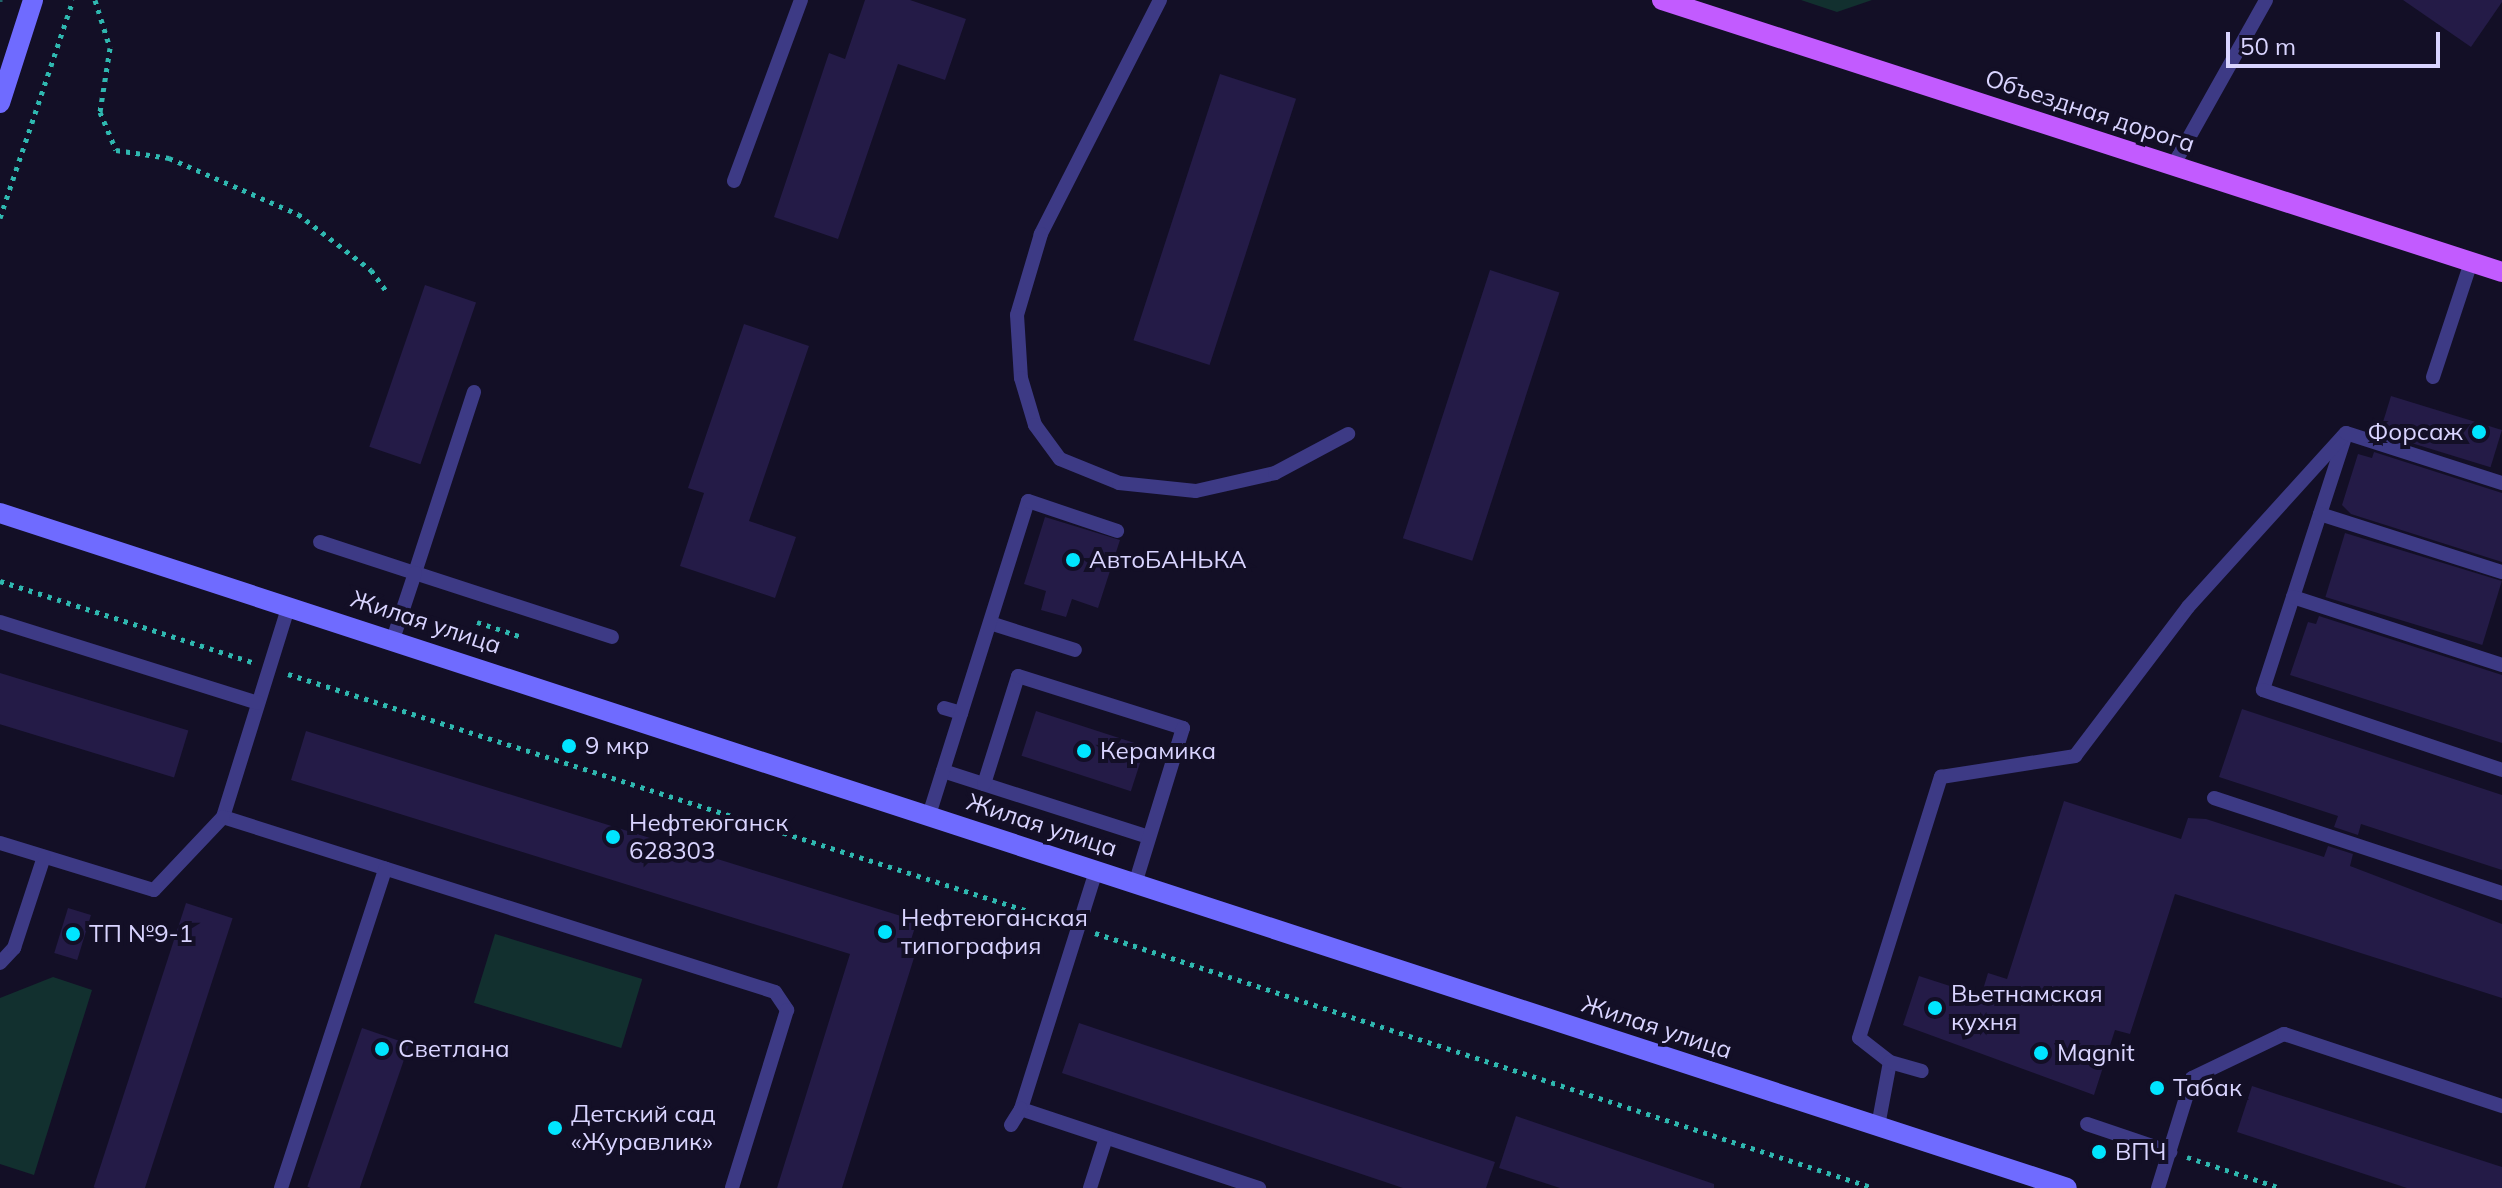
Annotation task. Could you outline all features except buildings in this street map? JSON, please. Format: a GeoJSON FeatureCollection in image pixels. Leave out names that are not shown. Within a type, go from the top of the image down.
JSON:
{"type":"FeatureCollection","features":[{"type":"Feature","properties":{"kind":"main road"},"geometry":{"type":"LineString","coordinates":[[0,103],[33,0]]}},
{"type":"Feature","properties":{"kind":"main road","name":"Объездная дорога"},"geometry":{"type":"LineString","coordinates":[[1662,0],[2502,272]]}},
{"type":"Feature","properties":{"kind":"main road","name":"Жилая улица"},"geometry":{"type":"LineString","coordinates":[[0,513],[2067,1188]]}},
{"type":"Feature","properties":{"kind":"lane"},"geometry":{"type":"LineString","coordinates":[[734,181],[801,0]]}},
{"type":"Feature","properties":{"kind":"lane"},"geometry":{"type":"LineString","coordinates":[[1160,0],[1041,234],[1017,315],[1021,378],[1035,425],[1060,459],[1119,483],[1196,491],[1275,473],[1348,434]]}},
{"type":"Feature","properties":{"kind":"lane"},"geometry":{"type":"LineString","coordinates":[[2173,166],[2266,0]]}},
{"type":"Feature","properties":{"kind":"lane"},"geometry":{"type":"LineString","coordinates":[[2433,377],[2471,262]]}},
{"type":"Feature","properties":{"kind":"lane"},"geometry":{"type":"LineString","coordinates":[[393,639],[474,392]]}},
{"type":"Feature","properties":{"kind":"lane"},"geometry":{"type":"LineString","coordinates":[[2346,433],[2502,483]]}},
{"type":"Feature","properties":{"kind":"lane"},"geometry":{"type":"LineString","coordinates":[[2346,433],[2263,690],[2502,770]]}},
{"type":"Feature","properties":{"kind":"lane"},"geometry":{"type":"LineString","coordinates":[[1922,1071],[1890,1062],[1859,1038],[1941,777],[2075,756],[2188,607],[2346,433]]}},
{"type":"Feature","properties":{"kind":"lane"},"geometry":{"type":"LineString","coordinates":[[929,815],[1028,501],[1117,531]]}},
{"type":"Feature","properties":{"kind":"lane"},"geometry":{"type":"LineString","coordinates":[[2320,514],[2502,572]]}},
{"type":"Feature","properties":{"kind":"lane"},"geometry":{"type":"LineString","coordinates":[[320,542],[612,637]]}},
{"type":"Feature","properties":{"kind":"lane"},"geometry":{"type":"LineString","coordinates":[[2293,597],[2502,665]]}},
{"type":"Feature","properties":{"kind":"lane"},"geometry":{"type":"LineString","coordinates":[[0,843],[154,890],[223,817],[289,605]]}},
{"type":"Feature","properties":{"kind":"lane"},"geometry":{"type":"LineString","coordinates":[[0,622],[258,703]]}},
{"type":"Feature","properties":{"kind":"lane"},"geometry":{"type":"LineString","coordinates":[[990,623],[1075,650]]}},
{"type":"Feature","properties":{"kind":"lane"},"geometry":{"type":"LineString","coordinates":[[984,784],[1018,676],[1183,728],[1135,884]]}},
{"type":"Feature","properties":{"kind":"lane"},"geometry":{"type":"LineString","coordinates":[[944,708],[961,713]]}},
{"type":"Feature","properties":{"kind":"lane"},"geometry":{"type":"LineString","coordinates":[[943,771],[1149,837]]}},
{"type":"Feature","properties":{"kind":"lane"},"geometry":{"type":"LineString","coordinates":[[2214,798],[2502,893]]}},
{"type":"Feature","properties":{"kind":"lane"},"geometry":{"type":"LineString","coordinates":[[223,817],[775,992],[787,1010],[732,1188]]}},
{"type":"Feature","properties":{"kind":"lane"},"geometry":{"type":"LineString","coordinates":[[0,963],[14,948],[44,857]]}},
{"type":"Feature","properties":{"kind":"lane"},"geometry":{"type":"LineString","coordinates":[[281,1188],[385,869]]}},
{"type":"Feature","properties":{"kind":"lane"},"geometry":{"type":"LineString","coordinates":[[1011,1125],[1021,1109],[1096,871]]}},
{"type":"Feature","properties":{"kind":"lane"},"geometry":{"type":"LineString","coordinates":[[2158,1188],[2192,1078],[2284,1034],[2502,1106]]}},
{"type":"Feature","properties":{"kind":"lane"},"geometry":{"type":"LineString","coordinates":[[1878,1126],[1890,1062]]}},
{"type":"Feature","properties":{"kind":"lane"},"geometry":{"type":"LineString","coordinates":[[1021,1109],[1259,1188]]}},
{"type":"Feature","properties":{"kind":"lane"},"geometry":{"type":"LineString","coordinates":[[2087,1124],[2170,1152]]}},
{"type":"Feature","properties":{"kind":"lane"},"geometry":{"type":"LineString","coordinates":[[1090,1188],[1106,1138]]}},
{"type":"Feature","properties":{"kind":"path"},"geometry":{"type":"LineString","coordinates":[[0,218],[73,0]]}},
{"type":"Feature","properties":{"kind":"path"},"geometry":{"type":"LineString","coordinates":[[95,0],[110,48],[100,112],[116,150],[169,158],[298,214],[371,270],[388,293]]}},
{"type":"Feature","properties":{"kind":"path"},"geometry":{"type":"LineString","coordinates":[[0,581],[1080,928],[1874,1188]]}},
{"type":"Feature","properties":{"kind":"path"},"geometry":{"type":"LineString","coordinates":[[477,622],[522,637]]}},
{"type":"Feature","properties":{"kind":"path"},"geometry":{"type":"LineString","coordinates":[[2170,1152],[2281,1188]]}},
{"type":"Feature","properties":{"kind":"green space"},"geometry":{"type":"Polygon","coordinates":[[[1801,0],[1872,0],[1837,12],[1801,0]]]}},
{"type":"Feature","properties":{"kind":"green space"},"geometry":{"type":"Polygon","coordinates":[[[495,934],[642,979],[621,1048],[474,1003],[495,934]]]}},
{"type":"Feature","properties":{"kind":"green space"},"geometry":{"type":"Polygon","coordinates":[[[53,977],[92,990],[34,1175],[0,1164],[0,998],[53,977]]]}},
{"type":"Feature","properties":{"kind":"place","name":"Форсаж"},"geometry":{"type":"Point","coordinates":[2479,432]}},
{"type":"Feature","properties":{"kind":"place","name":"АвтоБАНЬКА"},"geometry":{"type":"Point","coordinates":[1073,560]}},
{"type":"Feature","properties":{"kind":"place","name":"9 мкр"},"geometry":{"type":"Point","coordinates":[569,746]}},
{"type":"Feature","properties":{"kind":"place","name":"Керамика"},"geometry":{"type":"Point","coordinates":[1084,751]}},
{"type":"Feature","properties":{"kind":"place","name":"Нефтеюганск 628303"},"geometry":{"type":"Point","coordinates":[613,837]}},
{"type":"Feature","properties":{"kind":"place","name":"Нефтеюганская типография"},"geometry":{"type":"Point","coordinates":[885,932]}},
{"type":"Feature","properties":{"kind":"place","name":"ТП №9-1"},"geometry":{"type":"Point","coordinates":[73,934]}},
{"type":"Feature","properties":{"kind":"place","name":"Вьетнамская кухня"},"geometry":{"type":"Point","coordinates":[1935,1008]}},
{"type":"Feature","properties":{"kind":"place","name":"Светлана"},"geometry":{"type":"Point","coordinates":[382,1049]}},
{"type":"Feature","properties":{"kind":"place","name":"Magnit"},"geometry":{"type":"Point","coordinates":[2041,1053]}},
{"type":"Feature","properties":{"kind":"place","name":"Табак"},"geometry":{"type":"Point","coordinates":[2157,1088]}},
{"type":"Feature","properties":{"kind":"place","name":"Детский сад «Журавлик»"},"geometry":{"type":"Point","coordinates":[555,1128]}},
{"type":"Feature","properties":{"kind":"place","name":"ВПЧ"},"geometry":{"type":"Point","coordinates":[2099,1152]}}]}
